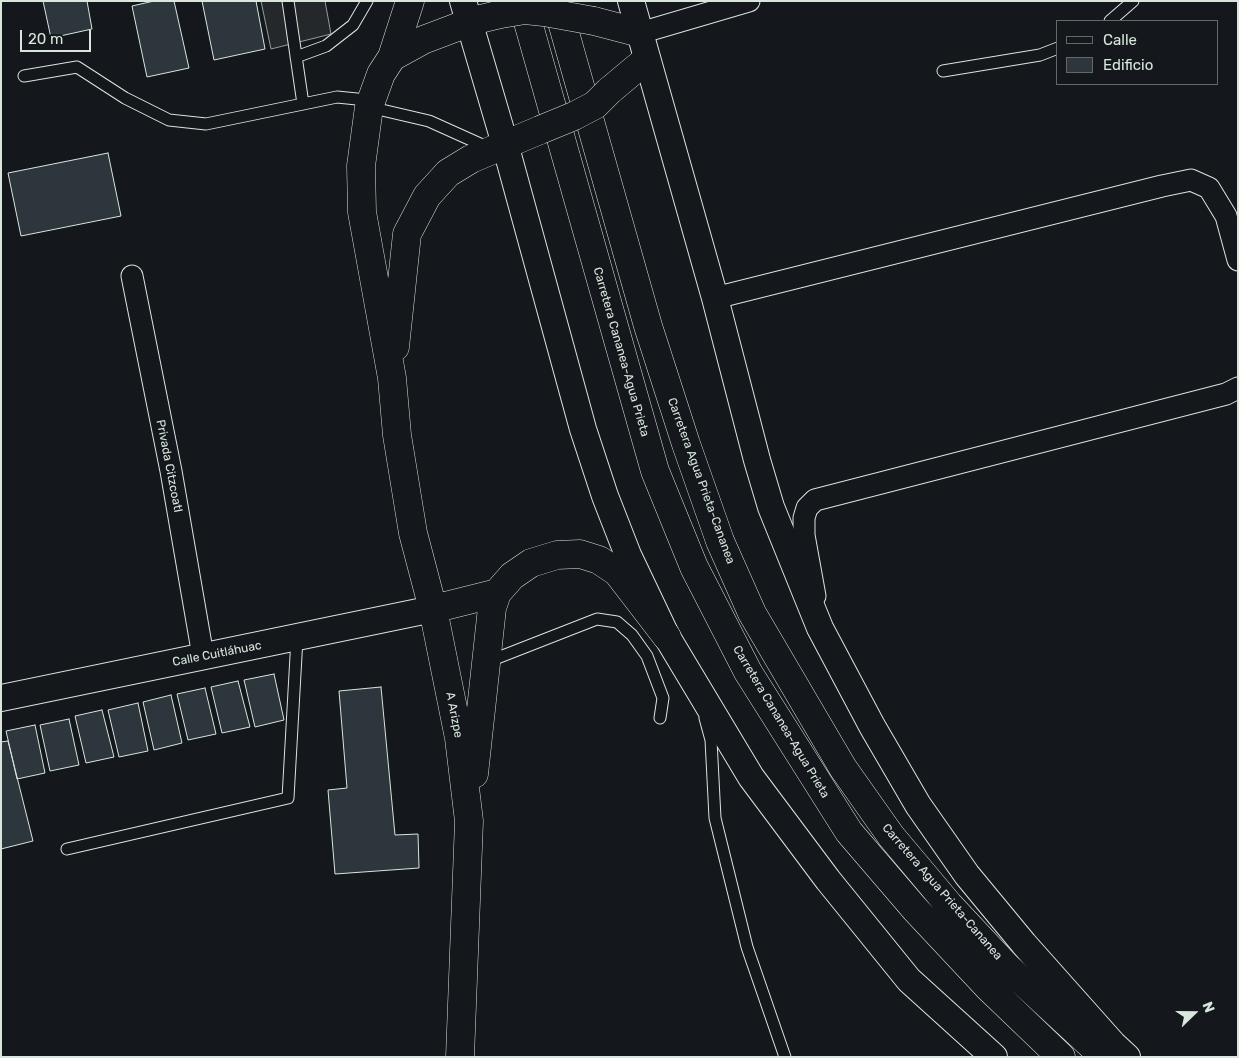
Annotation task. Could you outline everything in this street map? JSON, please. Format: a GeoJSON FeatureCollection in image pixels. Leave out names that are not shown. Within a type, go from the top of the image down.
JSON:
{"type":"FeatureCollection","features":[{"type":"Feature","properties":{"kind":"main road"},"geometry":{"type":"LineString","coordinates":[[392,378],[362,212],[360,166],[369,107],[380,74],[392,58],[410,1]]}},
{"type":"Feature","properties":{"kind":"main road","name":"Carretera Agua Prieta-Cananea"},"geometry":{"type":"LineString","coordinates":[[556,1],[648,326],[720,541],[752,613],[843,768],[891,836],[949,904],[1008,967],[1104,1057]]}},
{"type":"Feature","properties":{"kind":"main road"},"geometry":{"type":"LineString","coordinates":[[392,58],[467,12],[512,7],[594,21],[640,33]]}},
{"type":"Feature","properties":{"kind":"main road","name":"Carretera Cananea-Agua Prieta"},"geometry":{"type":"LineString","coordinates":[[512,7],[655,471],[694,567],[748,672],[849,832],[915,909],[989,988],[1061,1057]]}},
{"type":"Feature","properties":{"kind":"main road"},"geometry":{"type":"LineString","coordinates":[[392,378],[407,234],[427,196],[448,173],[498,147],[574,116],[595,105],[646,60]]}},
{"type":"Feature","properties":{"kind":"main road","name":"A Arizpe"},"geometry":{"type":"LineString","coordinates":[[392,378],[397,436],[413,533],[433,609],[459,738],[469,821],[460,1057]]}},
{"type":"Feature","properties":{"kind":"main road"},"geometry":{"type":"LineString","coordinates":[[469,821],[492,608],[498,593],[512,576],[531,563],[557,555],[580,554],[599,560],[617,572],[667,637]]}},
{"type":"Feature","properties":{"kind":"main road"},"geometry":{"type":"LineString","coordinates":[[433,609],[498,593]]}},
{"type":"Feature","properties":{"kind":"street"},"geometry":{"type":"LineString","coordinates":[[631,1],[646,60],[715,298],[771,507],[820,628],[872,726],[918,805],[967,875],[1024,944],[1113,1044],[1127,1057]]}},
{"type":"Feature","properties":{"kind":"street"},"geometry":{"type":"LineString","coordinates":[[640,33],[749,1]]}},
{"type":"Feature","properties":{"kind":"street"},"geometry":{"type":"LineString","coordinates":[[467,12],[498,147],[602,487],[628,555],[667,637],[751,777],[828,880],[909,980],[994,1057]]}},
{"type":"Feature","properties":{"kind":"street"},"geometry":{"type":"LineString","coordinates":[[715,298],[1191,180],[1209,188],[1226,216],[1238,260]]}},
{"type":"Feature","properties":{"kind":"street","name":"Privada Citzcoatl"},"geometry":{"type":"LineString","coordinates":[[132,276],[171,471],[203,656]]}},
{"type":"Feature","properties":{"kind":"street"},"geometry":{"type":"LineString","coordinates":[[820,628],[804,535],[804,518],[807,508],[815,500],[1226,394],[1238,388]]}},
{"type":"Feature","properties":{"kind":"street","name":"Calle Cuitláhuac"},"geometry":{"type":"LineString","coordinates":[[1,698],[433,609]]}},
{"type":"Feature","properties":{"kind":"lane"},"geometry":{"type":"LineString","coordinates":[[288,1],[303,104]]}},
{"type":"Feature","properties":{"kind":"lane"},"geometry":{"type":"LineString","coordinates":[[296,57],[326,46],[353,25],[367,1]]}},
{"type":"Feature","properties":{"kind":"lane"},"geometry":{"type":"LineString","coordinates":[[1111,20],[1133,1]]}},
{"type":"Feature","properties":{"kind":"lane"},"geometry":{"type":"LineString","coordinates":[[943,71],[1040,55],[1056,49]]}},
{"type":"Feature","properties":{"kind":"lane"},"geometry":{"type":"LineString","coordinates":[[24,76],[77,67],[125,98],[169,120],[206,124],[337,97],[357,99],[369,107],[429,122],[498,147]]}},
{"type":"Feature","properties":{"kind":"lane"},"geometry":{"type":"LineString","coordinates":[[487,662],[598,619],[617,622],[632,635],[647,656],[663,698],[660,718]]}},
{"type":"Feature","properties":{"kind":"lane"},"geometry":{"type":"LineString","coordinates":[[67,849],[288,798],[297,638]]}},
{"type":"Feature","properties":{"kind":"lane"},"geometry":{"type":"LineString","coordinates":[[697,685],[710,740],[716,818],[720,836],[747,947],[785,1057]]}},
{"type":"Feature","properties":{"kind":"shaded area"},"geometry":{"type":"Polygon","coordinates":[[[261,1],[325,1],[331,34],[271,49],[261,1]]]}},
{"type":"Feature","properties":{"kind":"building"},"geometry":{"type":"Polygon","coordinates":[[[43,1],[87,1],[92,29],[51,38],[43,1]]]}},
{"type":"Feature","properties":{"kind":"building"},"geometry":{"type":"Polygon","coordinates":[[[154,1],[174,1],[189,68],[147,77],[132,6],[154,1]]]}},
{"type":"Feature","properties":{"kind":"building"},"geometry":{"type":"Polygon","coordinates":[[[202,1],[256,1],[265,49],[214,60],[202,1]]]}},
{"type":"Feature","properties":{"kind":"building"},"geometry":{"type":"Polygon","coordinates":[[[108,153],[121,216],[21,236],[8,173],[108,153]]]}},
{"type":"Feature","properties":{"kind":"building"},"geometry":{"type":"Polygon","coordinates":[[[274,674],[284,720],[255,727],[244,680],[274,674]]]}},
{"type":"Feature","properties":{"kind":"building"},"geometry":{"type":"Polygon","coordinates":[[[238,681],[250,727],[222,733],[211,687],[238,681]]]}},
{"type":"Feature","properties":{"kind":"building"},"geometry":{"type":"Polygon","coordinates":[[[381,687],[395,835],[418,834],[419,868],[335,874],[328,790],[347,788],[339,691],[381,687]]]}},
{"type":"Feature","properties":{"kind":"building"},"geometry":{"type":"Polygon","coordinates":[[[205,688],[216,734],[188,740],[177,694],[205,688]]]}},
{"type":"Feature","properties":{"kind":"building"},"geometry":{"type":"Polygon","coordinates":[[[171,695],[182,743],[154,750],[143,702],[171,695]]]}},
{"type":"Feature","properties":{"kind":"building"},"geometry":{"type":"Polygon","coordinates":[[[138,703],[148,751],[119,757],[108,710],[138,703]]]}},
{"type":"Feature","properties":{"kind":"building"},"geometry":{"type":"Polygon","coordinates":[[[102,710],[114,757],[86,763],[75,716],[102,710]]]}},
{"type":"Feature","properties":{"kind":"building"},"geometry":{"type":"Polygon","coordinates":[[[69,719],[79,765],[50,771],[40,725],[69,719]]]}},
{"type":"Feature","properties":{"kind":"building"},"geometry":{"type":"Polygon","coordinates":[[[35,725],[45,773],[17,779],[6,731],[35,725]]]}},
{"type":"Feature","properties":{"kind":"building"},"geometry":{"type":"Polygon","coordinates":[[[8,741],[33,841],[1,849],[1,742],[8,741]]]}}]}
